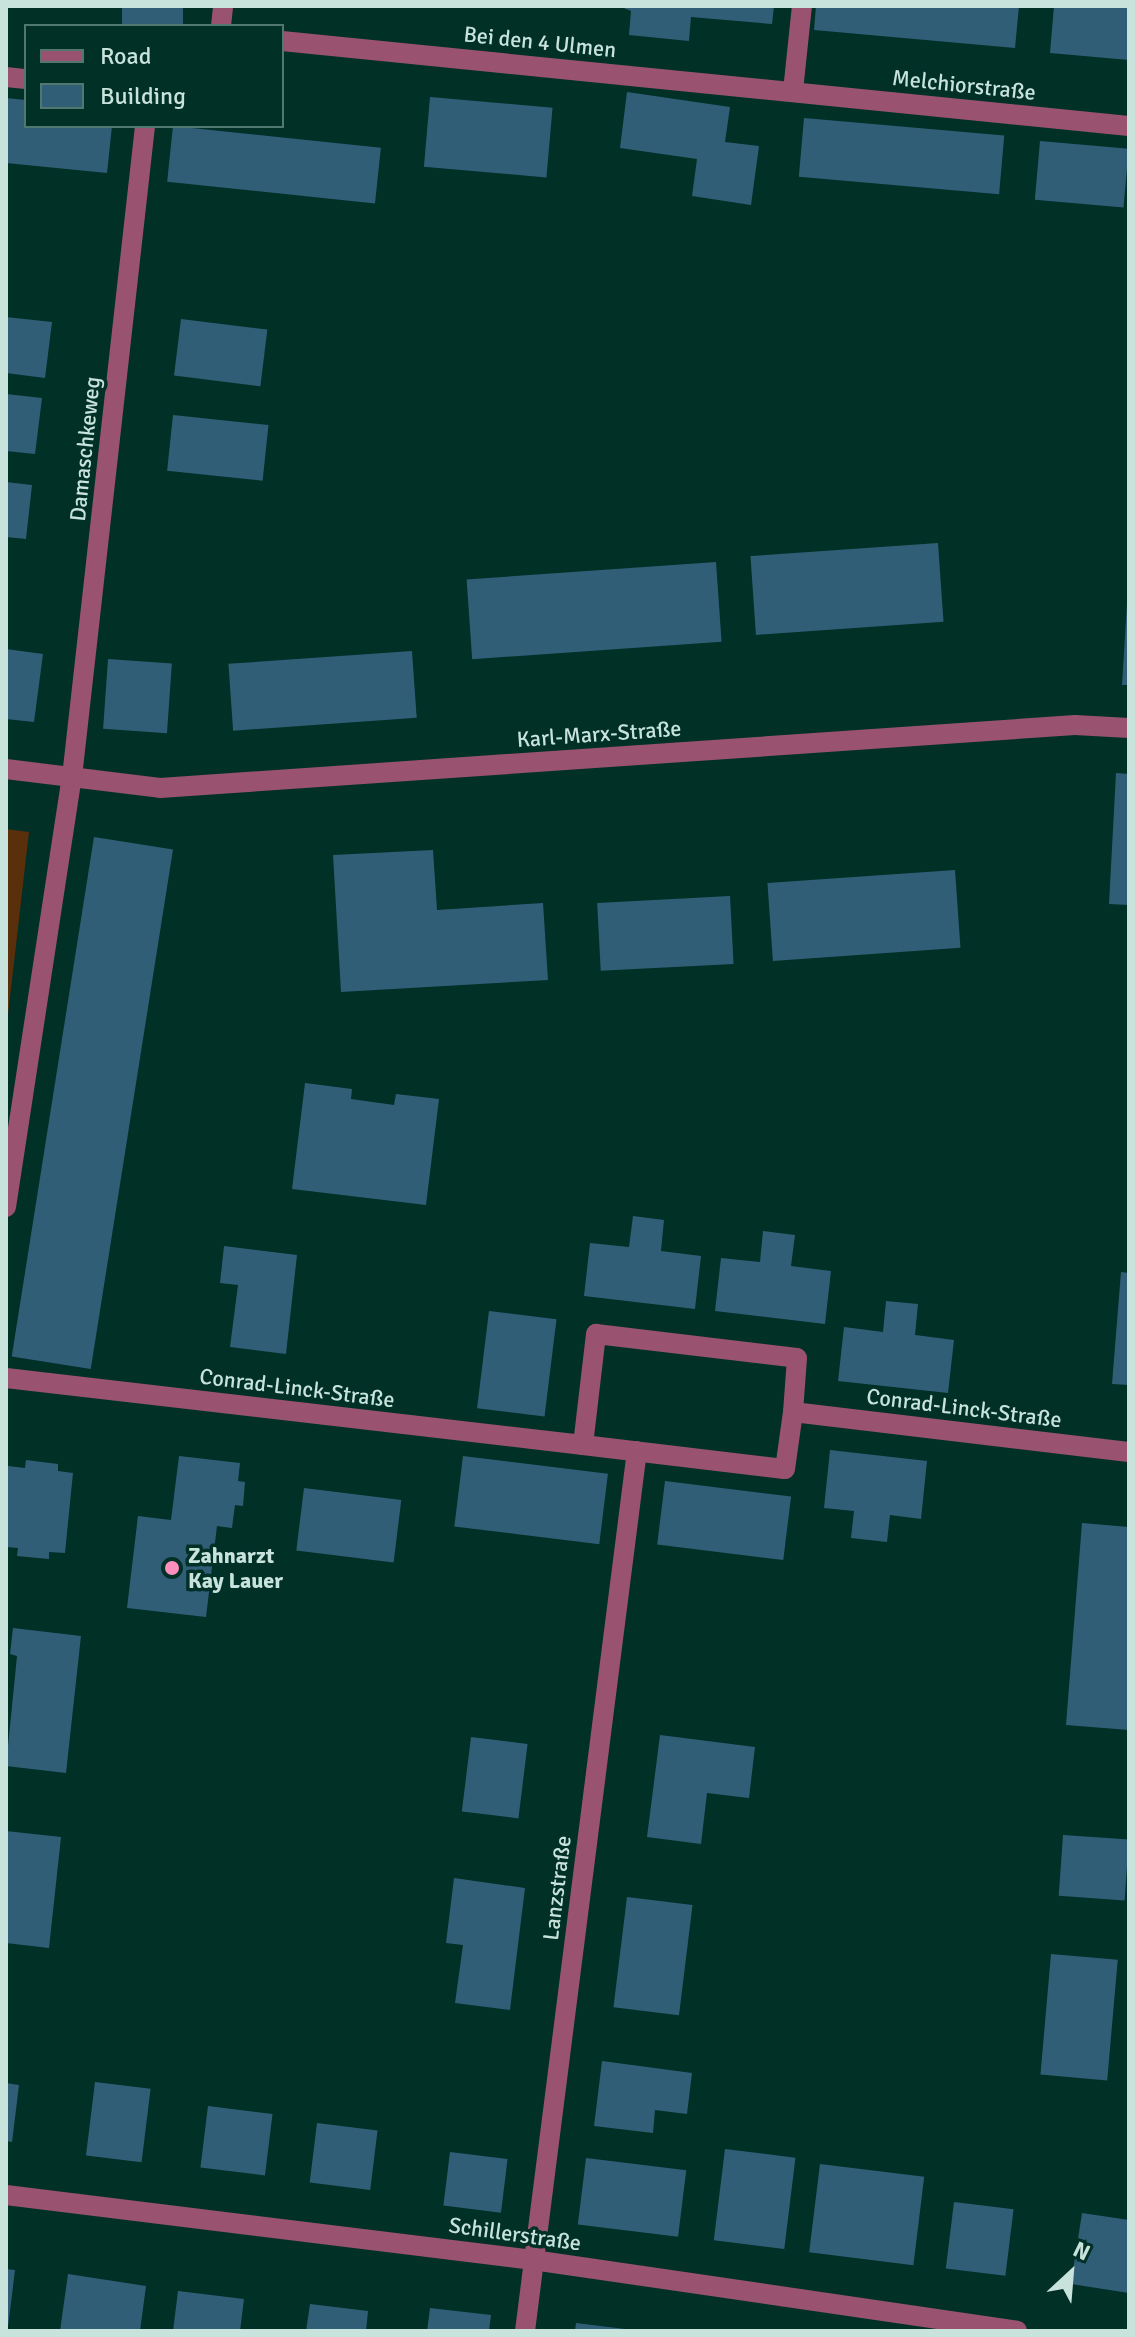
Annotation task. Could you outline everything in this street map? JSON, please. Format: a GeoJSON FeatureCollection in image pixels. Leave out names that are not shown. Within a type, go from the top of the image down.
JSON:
{"type":"FeatureCollection","features":[{"type":"Feature","properties":{"kind":"street"},"geometry":{"type":"LineString","coordinates":[[793,91],[802,6]]}},
{"type":"Feature","properties":{"kind":"street","name":"Bei den 4 Ulmen"},"geometry":{"type":"LineString","coordinates":[[284,41],[793,91]]}},
{"type":"Feature","properties":{"kind":"street","name":"Melchiorstraße"},"geometry":{"type":"LineString","coordinates":[[793,91],[1129,126]]}},
{"type":"Feature","properties":{"kind":"street","name":"Damaschkeweg"},"geometry":{"type":"LineString","coordinates":[[6,1207],[8,1177],[72,777],[145,128]]}},
{"type":"Feature","properties":{"kind":"street","name":"Karl-Marx-Straße"},"geometry":{"type":"LineString","coordinates":[[6,769],[160,788],[1075,725],[1129,728]]}},
{"type":"Feature","properties":{"kind":"street","name":"Conrad-Linck-Straße"},"geometry":{"type":"LineString","coordinates":[[6,1378],[785,1469],[797,1358],[596,1334],[583,1445]]}},
{"type":"Feature","properties":{"kind":"street","name":"Conrad-Linck-Straße"},"geometry":{"type":"LineString","coordinates":[[793,1412],[1129,1452]]}},
{"type":"Feature","properties":{"kind":"street","name":"Lanzstraße"},"geometry":{"type":"LineString","coordinates":[[525,2331],[637,1451]]}},
{"type":"Feature","properties":{"kind":"street","name":"Schillerstraße"},"geometry":{"type":"LineString","coordinates":[[6,2195],[533,2260],[1017,2331]]}},
{"type":"Feature","properties":{"kind":"shaded area"},"geometry":{"type":"Polygon","coordinates":[[[6,829],[29,832],[6,1032],[6,829]]]}},
{"type":"Feature","properties":{"kind":"building"},"geometry":{"type":"Polygon","coordinates":[[[122,6],[183,6],[183,24],[122,24],[122,6]]]}},
{"type":"Feature","properties":{"kind":"building"},"geometry":{"type":"Polygon","coordinates":[[[619,6],[774,6],[772,24],[691,17],[689,41],[629,35],[631,11],[619,6]]]}},
{"type":"Feature","properties":{"kind":"building"},"geometry":{"type":"Polygon","coordinates":[[[816,6],[1019,6],[1015,48],[814,30],[816,6]]]}},
{"type":"Feature","properties":{"kind":"building"},"geometry":{"type":"Polygon","coordinates":[[[1054,6],[1129,6],[1129,60],[1050,53],[1054,6]]]}},
{"type":"Feature","properties":{"kind":"building"},"geometry":{"type":"Polygon","coordinates":[[[627,92],[730,107],[725,142],[759,146],[751,205],[692,196],[697,159],[620,148],[627,92]]]}},
{"type":"Feature","properties":{"kind":"building"},"geometry":{"type":"Polygon","coordinates":[[[430,97],[553,108],[546,177],[424,167],[430,97]]]}},
{"type":"Feature","properties":{"kind":"building"},"geometry":{"type":"Polygon","coordinates":[[[6,98],[24,100],[24,128],[112,128],[107,173],[6,163],[6,98]]]}},
{"type":"Feature","properties":{"kind":"building"},"geometry":{"type":"Polygon","coordinates":[[[804,118],[1004,136],[999,194],[799,177],[804,118]]]}},
{"type":"Feature","properties":{"kind":"building"},"geometry":{"type":"Polygon","coordinates":[[[173,128],[381,148],[375,204],[167,182],[173,128]]]}},
{"type":"Feature","properties":{"kind":"building"},"geometry":{"type":"Polygon","coordinates":[[[1040,141],[1129,149],[1124,208],[1035,200],[1040,141]]]}},
{"type":"Feature","properties":{"kind":"building"},"geometry":{"type":"Polygon","coordinates":[[[6,317],[52,322],[45,378],[6,373],[6,317]]]}},
{"type":"Feature","properties":{"kind":"building"},"geometry":{"type":"Polygon","coordinates":[[[181,319],[267,330],[260,386],[174,376],[181,319]]]}},
{"type":"Feature","properties":{"kind":"building"},"geometry":{"type":"Polygon","coordinates":[[[6,394],[42,398],[35,454],[6,451],[6,394]]]}},
{"type":"Feature","properties":{"kind":"building"},"geometry":{"type":"Polygon","coordinates":[[[173,415],[268,425],[263,481],[167,471],[173,415]]]}},
{"type":"Feature","properties":{"kind":"building"},"geometry":{"type":"Polygon","coordinates":[[[6,482],[32,485],[26,539],[6,537],[6,482]]]}},
{"type":"Feature","properties":{"kind":"building"},"geometry":{"type":"Polygon","coordinates":[[[938,543],[944,622],[756,635],[750,556],[938,543]]]}},
{"type":"Feature","properties":{"kind":"building"},"geometry":{"type":"Polygon","coordinates":[[[716,562],[722,642],[472,659],[467,579],[716,562]]]}},
{"type":"Feature","properties":{"kind":"building"},"geometry":{"type":"Polygon","coordinates":[[[1127,604],[1129,685],[1122,685],[1127,604]]]}},
{"type":"Feature","properties":{"kind":"building"},"geometry":{"type":"Polygon","coordinates":[[[6,649],[43,654],[34,722],[6,719],[6,649]]]}},
{"type":"Feature","properties":{"kind":"building"},"geometry":{"type":"Polygon","coordinates":[[[412,651],[417,718],[233,731],[228,664],[412,651]]]}},
{"type":"Feature","properties":{"kind":"building"},"geometry":{"type":"Polygon","coordinates":[[[108,659],[172,663],[167,733],[103,729],[108,659]]]}},
{"type":"Feature","properties":{"kind":"building"},"geometry":{"type":"Polygon","coordinates":[[[1116,773],[1129,774],[1129,905],[1109,904],[1116,773]]]}},
{"type":"Feature","properties":{"kind":"building"},"geometry":{"type":"Polygon","coordinates":[[[94,837],[173,850],[91,1369],[12,1357],[94,837]]]}},
{"type":"Feature","properties":{"kind":"building"},"geometry":{"type":"Polygon","coordinates":[[[433,850],[437,910],[543,903],[548,980],[341,992],[333,855],[433,850]]]}},
{"type":"Feature","properties":{"kind":"building"},"geometry":{"type":"Polygon","coordinates":[[[955,870],[960,948],[773,961],[767,883],[955,870]]]}},
{"type":"Feature","properties":{"kind":"building"},"geometry":{"type":"Polygon","coordinates":[[[730,896],[734,964],[601,971],[597,903],[730,896]]]}},
{"type":"Feature","properties":{"kind":"building"},"geometry":{"type":"Polygon","coordinates":[[[305,1083],[352,1089],[351,1099],[394,1105],[396,1094],[439,1099],[426,1205],[292,1189],[305,1083]]]}},
{"type":"Feature","properties":{"kind":"building"},"geometry":{"type":"Polygon","coordinates":[[[633,1216],[664,1220],[661,1251],[701,1256],[695,1309],[584,1296],[590,1243],[629,1247],[633,1216]]]}},
{"type":"Feature","properties":{"kind":"building"},"geometry":{"type":"Polygon","coordinates":[[[763,1231],[795,1235],[791,1266],[831,1271],[825,1324],[715,1311],[721,1258],[760,1262],[763,1231]]]}},
{"type":"Feature","properties":{"kind":"building"},"geometry":{"type":"Polygon","coordinates":[[[224,1246],[297,1255],[286,1354],[230,1347],[238,1285],[220,1283],[224,1246]]]}},
{"type":"Feature","properties":{"kind":"building"},"geometry":{"type":"Polygon","coordinates":[[[1121,1272],[1129,1273],[1129,1385],[1112,1384],[1121,1272]]]}},
{"type":"Feature","properties":{"kind":"building"},"geometry":{"type":"Polygon","coordinates":[[[886,1301],[918,1304],[915,1335],[954,1340],[948,1393],[838,1381],[844,1327],[883,1332],[886,1301]]]}},
{"type":"Feature","properties":{"kind":"building"},"geometry":{"type":"Polygon","coordinates":[[[489,1311],[556,1319],[545,1417],[477,1408],[489,1311]]]}},
{"type":"Feature","properties":{"kind":"building"},"geometry":{"type":"Polygon","coordinates":[[[830,1450],[927,1461],[921,1519],[890,1515],[887,1542],[851,1538],[854,1511],[824,1508],[830,1450]]]}},
{"type":"Feature","properties":{"kind":"building","name":"Zahnarzt Kay Lauer"},"geometry":{"type":"Polygon","coordinates":[[[179,1456],[240,1463],[238,1481],[245,1482],[243,1506],[235,1505],[232,1528],[217,1526],[206,1617],[127,1608],[138,1516],[171,1520],[179,1456]]]}},
{"type":"Feature","properties":{"kind":"building"},"geometry":{"type":"Polygon","coordinates":[[[463,1456],[608,1474],[599,1544],[454,1526],[463,1456]]]}},
{"type":"Feature","properties":{"kind":"building"},"geometry":{"type":"Polygon","coordinates":[[[26,1460],[58,1464],[58,1471],[73,1473],[65,1553],[49,1552],[49,1559],[17,1556],[18,1548],[6,1547],[8,1466],[25,1468],[26,1460]]]}},
{"type":"Feature","properties":{"kind":"building"},"geometry":{"type":"Polygon","coordinates":[[[665,1481],[791,1496],[783,1560],[657,1545],[665,1481]]]}},
{"type":"Feature","properties":{"kind":"building"},"geometry":{"type":"Polygon","coordinates":[[[304,1488],[401,1500],[394,1562],[296,1551],[304,1488]]]}},
{"type":"Feature","properties":{"kind":"building"},"geometry":{"type":"Polygon","coordinates":[[[1082,1523],[1129,1527],[1129,1730],[1066,1725],[1082,1523]]]}},
{"type":"Feature","properties":{"kind":"building"},"geometry":{"type":"Polygon","coordinates":[[[13,1628],[81,1636],[66,1773],[6,1766],[17,1656],[10,1654],[13,1628]]]}},
{"type":"Feature","properties":{"kind":"building"},"geometry":{"type":"Polygon","coordinates":[[[660,1735],[755,1747],[749,1798],[707,1793],[701,1844],[647,1837],[660,1735]]]}},
{"type":"Feature","properties":{"kind":"building"},"geometry":{"type":"Polygon","coordinates":[[[471,1737],[528,1744],[518,1818],[462,1811],[471,1737]]]}},
{"type":"Feature","properties":{"kind":"building"},"geometry":{"type":"Polygon","coordinates":[[[6,1831],[61,1837],[49,1948],[6,1943],[6,1831]]]}},
{"type":"Feature","properties":{"kind":"building"},"geometry":{"type":"Polygon","coordinates":[[[1063,1835],[1129,1840],[1125,1900],[1059,1896],[1063,1835]]]}},
{"type":"Feature","properties":{"kind":"building"},"geometry":{"type":"Polygon","coordinates":[[[454,1878],[525,1888],[510,2010],[455,2003],[463,1945],[446,1943],[454,1878]]]}},
{"type":"Feature","properties":{"kind":"building"},"geometry":{"type":"Polygon","coordinates":[[[627,1897],[693,1905],[679,2015],[613,2007],[627,1897]]]}},
{"type":"Feature","properties":{"kind":"building"},"geometry":{"type":"Polygon","coordinates":[[[1051,1954],[1118,1960],[1107,2080],[1040,2075],[1051,1954]]]}},
{"type":"Feature","properties":{"kind":"building"},"geometry":{"type":"Polygon","coordinates":[[[602,2061],[692,2073],[687,2114],[655,2110],[653,2133],[594,2126],[602,2061]]]}},
{"type":"Feature","properties":{"kind":"building"},"geometry":{"type":"Polygon","coordinates":[[[95,2082],[151,2089],[142,2162],[86,2155],[95,2082]]]}},
{"type":"Feature","properties":{"kind":"building"},"geometry":{"type":"Polygon","coordinates":[[[6,2083],[19,2085],[12,2142],[6,2141],[6,2083]]]}},
{"type":"Feature","properties":{"kind":"building"},"geometry":{"type":"Polygon","coordinates":[[[208,2106],[273,2114],[265,2175],[200,2168],[208,2106]]]}},
{"type":"Feature","properties":{"kind":"building"},"geometry":{"type":"Polygon","coordinates":[[[317,2123],[378,2130],[370,2190],[310,2183],[317,2123]]]}},
{"type":"Feature","properties":{"kind":"building"},"geometry":{"type":"Polygon","coordinates":[[[725,2149],[795,2158],[784,2249],[714,2240],[725,2149]]]}},
{"type":"Feature","properties":{"kind":"building"},"geometry":{"type":"Polygon","coordinates":[[[450,2152],[508,2159],[501,2213],[443,2206],[450,2152]]]}},
{"type":"Feature","properties":{"kind":"building"},"geometry":{"type":"Polygon","coordinates":[[[586,2158],[686,2170],[678,2237],[578,2225],[586,2158]]]}},
{"type":"Feature","properties":{"kind":"building"},"geometry":{"type":"Polygon","coordinates":[[[820,2164],[924,2177],[913,2265],[809,2252],[820,2164]]]}},
{"type":"Feature","properties":{"kind":"building"},"geometry":{"type":"Polygon","coordinates":[[[954,2202],[1014,2209],[1005,2276],[946,2269],[954,2202]]]}},
{"type":"Feature","properties":{"kind":"building"},"geometry":{"type":"Polygon","coordinates":[[[1082,2213],[1129,2220],[1129,2293],[1071,2284],[1082,2213]]]}},
{"type":"Feature","properties":{"kind":"building"},"geometry":{"type":"Polygon","coordinates":[[[6,2269],[15,2270],[8,2327],[6,2327],[6,2269]]]}},
{"type":"Feature","properties":{"kind":"building"},"geometry":{"type":"Polygon","coordinates":[[[68,2274],[146,2286],[140,2331],[60,2331],[68,2274]]]}},
{"type":"Feature","properties":{"kind":"building"},"geometry":{"type":"Polygon","coordinates":[[[178,2291],[244,2299],[240,2331],[173,2331],[178,2291]]]}},
{"type":"Feature","properties":{"kind":"building"},"geometry":{"type":"Polygon","coordinates":[[[310,2304],[368,2311],[366,2331],[306,2331],[310,2304]]]}},
{"type":"Feature","properties":{"kind":"building"},"geometry":{"type":"Polygon","coordinates":[[[430,2308],[491,2315],[489,2331],[427,2331],[430,2308]]]}},
{"type":"Feature","properties":{"kind":"building"},"geometry":{"type":"Polygon","coordinates":[[[576,2323],[625,2329],[625,2331],[575,2331],[576,2323]]]}},
{"type":"Feature","properties":{"kind":"place","name":"Zahnarzt Kay Lauer"},"geometry":{"type":"Point","coordinates":[172,1568]}}]}
